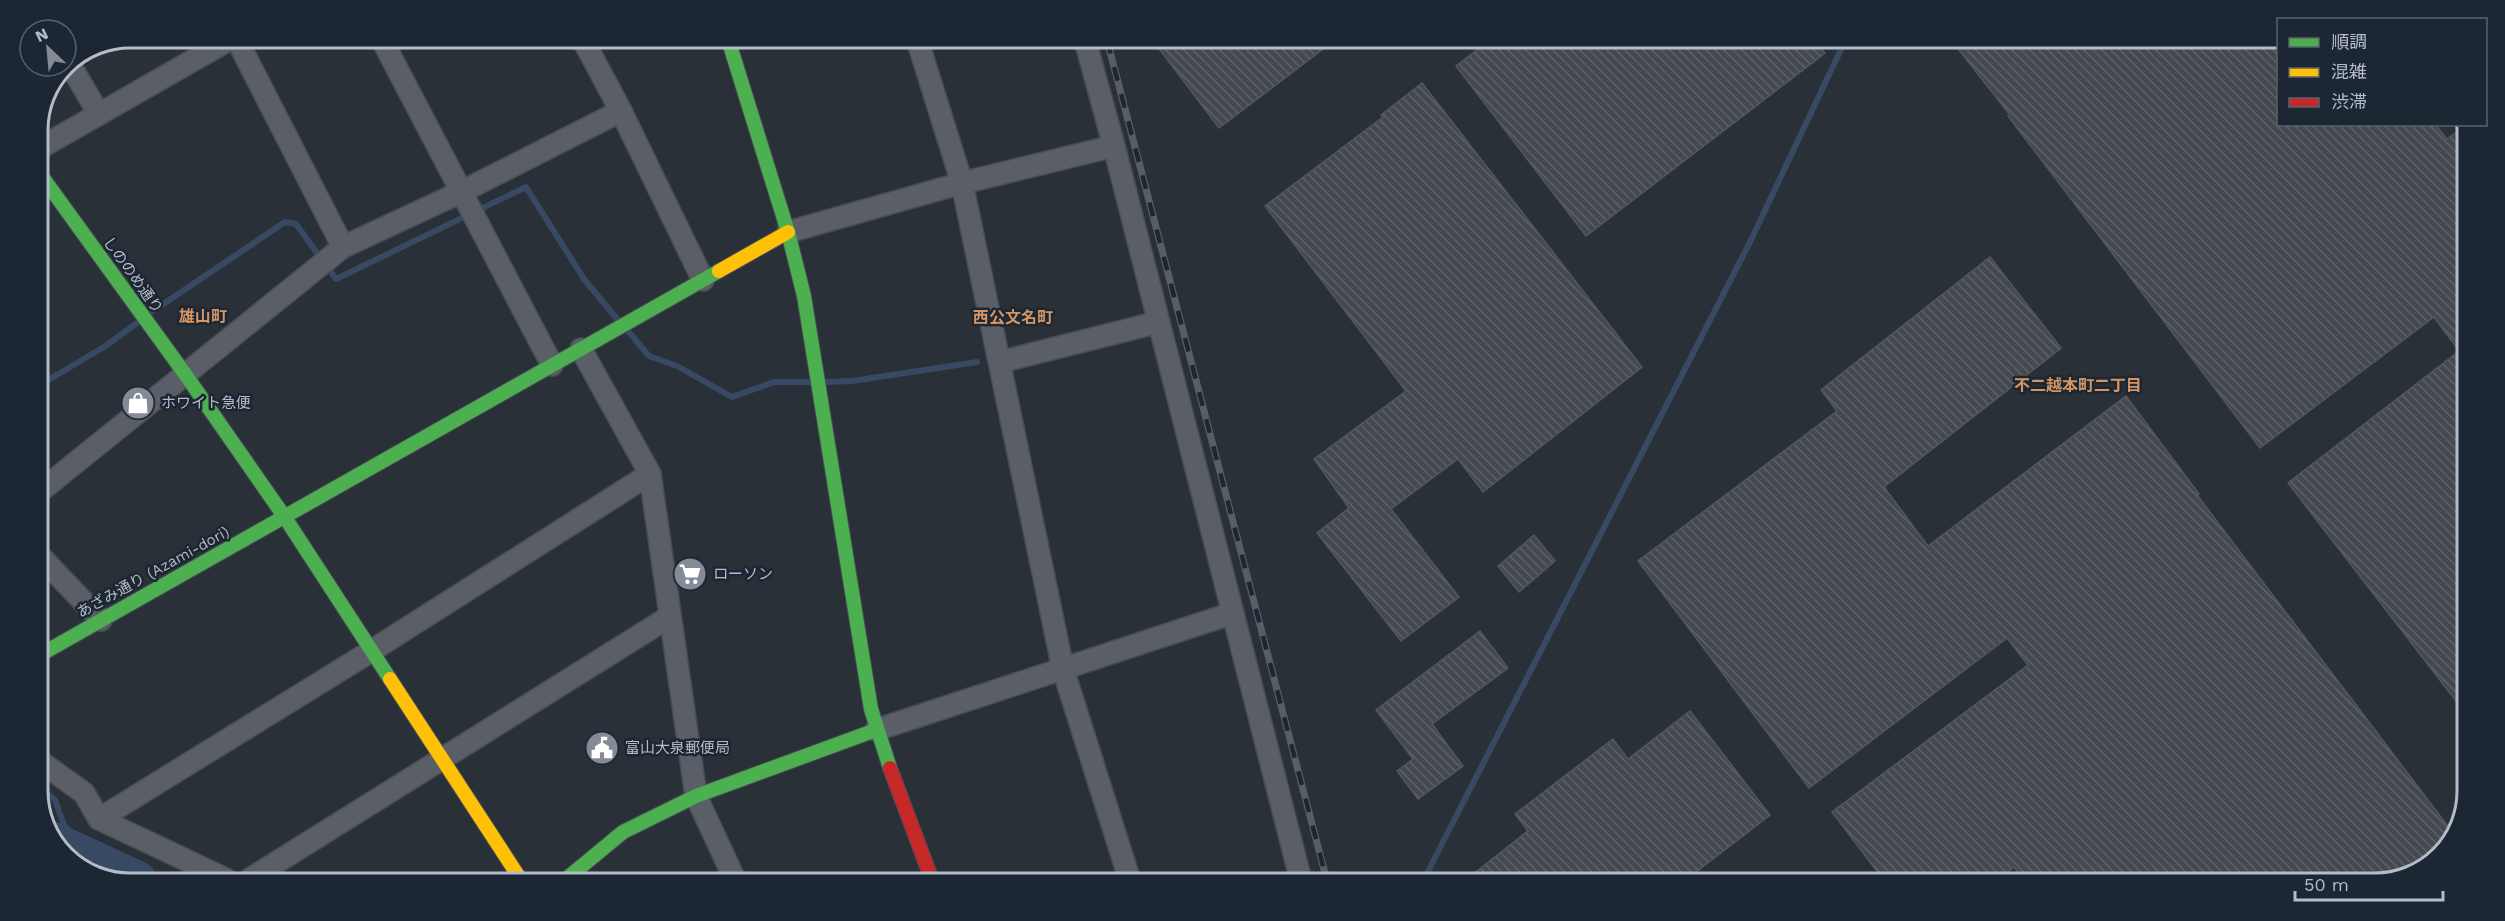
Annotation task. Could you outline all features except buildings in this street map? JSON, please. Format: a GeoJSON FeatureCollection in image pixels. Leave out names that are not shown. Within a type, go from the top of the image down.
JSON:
{"type":"FeatureCollection","features":[{"type":"Feature","properties":{"kind":"street"},"geometry":{"type":"LineString","coordinates":[[48,143],[216,48]]}},
{"type":"Feature","properties":{"kind":"street"},"geometry":{"type":"LineString","coordinates":[[239,48],[343,247]]}},
{"type":"Feature","properties":{"kind":"street"},"geometry":{"type":"LineString","coordinates":[[386,48],[552,365]]}},
{"type":"Feature","properties":{"kind":"street"},"geometry":{"type":"LineString","coordinates":[[587,48],[621,111],[703,280]]}},
{"type":"Feature","properties":{"kind":"street"},"geometry":{"type":"LineString","coordinates":[[731,48],[788,232],[804,296],[876,730],[929,873]]}},
{"type":"Feature","properties":{"kind":"street"},"geometry":{"type":"LineString","coordinates":[[919,48],[962,183],[1063,669],[1127,873]]}},
{"type":"Feature","properties":{"kind":"street"},"geometry":{"type":"LineString","coordinates":[[1087,48],[1299,873]]}},
{"type":"Feature","properties":{"kind":"street"},"geometry":{"type":"LineString","coordinates":[[78,78],[99,114]]}},
{"type":"Feature","properties":{"kind":"street"},"geometry":{"type":"LineString","coordinates":[[48,486],[343,247],[461,192],[621,111]]}},
{"type":"Feature","properties":{"kind":"street"},"geometry":{"type":"LineString","coordinates":[[788,232],[962,183],[1114,146]]}},
{"type":"Feature","properties":{"kind":"street","name":"しののめ通り"},"geometry":{"type":"LineString","coordinates":[[48,185],[284,516],[516,873]]}},
{"type":"Feature","properties":{"kind":"street","name":"あざみ通り (Azami-dori)"},"geometry":{"type":"LineString","coordinates":[[48,650],[788,232]]}},
{"type":"Feature","properties":{"kind":"street"},"geometry":{"type":"LineString","coordinates":[[1000,362],[1159,322]]}},
{"type":"Feature","properties":{"kind":"street"},"geometry":{"type":"LineString","coordinates":[[581,349],[650,474],[696,796],[732,873]]}},
{"type":"Feature","properties":{"kind":"street"},"geometry":{"type":"LineString","coordinates":[[99,819],[372,651],[650,474]]}},
{"type":"Feature","properties":{"kind":"street"},"geometry":{"type":"LineString","coordinates":[[48,564],[101,620]]}},
{"type":"Feature","properties":{"kind":"street"},"geometry":{"type":"LineString","coordinates":[[574,873],[623,832],[696,796],[876,730],[1233,614]]}},
{"type":"Feature","properties":{"kind":"street"},"geometry":{"type":"LineString","coordinates":[[260,873],[669,617]]}},
{"type":"Feature","properties":{"kind":"street"},"geometry":{"type":"LineString","coordinates":[[48,767],[84,793],[99,819],[213,873]]}},
{"type":"Feature","properties":{"kind":"waterway"},"geometry":{"type":"LineString","coordinates":[[1427,873],[1750,242],[1842,48]]}},
{"type":"Feature","properties":{"kind":"waterway"},"geometry":{"type":"LineString","coordinates":[[150,313],[285,222],[296,224],[336,279],[526,187],[584,279],[617,319]]}},
{"type":"Feature","properties":{"kind":"waterway"},"geometry":{"type":"LineString","coordinates":[[48,380],[104,347],[137,323]]}},
{"type":"Feature","properties":{"kind":"waterway"},"geometry":{"type":"LineString","coordinates":[[628,331],[649,356],[677,366],[732,397],[774,382],[810,382]]}},
{"type":"Feature","properties":{"kind":"waterway"},"geometry":{"type":"LineString","coordinates":[[826,382],[852,381],[977,362]]}},
{"type":"Feature","properties":{"kind":"waterway"},"geometry":{"type":"LineString","coordinates":[[48,794],[55,800],[64,825],[99,860]]}},
{"type":"Feature","properties":{"kind":"waterway"},"geometry":{"type":"LineString","coordinates":[[71,848],[124,872]]}},
{"type":"Feature","properties":{"kind":"railway"},"geometry":{"type":"LineString","coordinates":[[1109,48],[1325,873]]}},
{"type":"Feature","properties":{"kind":"traffic: fast"},"geometry":{"type":"LineString","coordinates":[[731,48],[788,232],[804,296],[871,709],[890,768]]}},
{"type":"Feature","properties":{"kind":"traffic: fast"},"geometry":{"type":"LineString","coordinates":[[48,185],[284,516],[390,679]]}},
{"type":"Feature","properties":{"kind":"traffic: fast"},"geometry":{"type":"LineString","coordinates":[[48,650],[719,271]]}},
{"type":"Feature","properties":{"kind":"traffic: fast"},"geometry":{"type":"LineString","coordinates":[[573,873],[623,832],[696,796],[876,730]]}},
{"type":"Feature","properties":{"kind":"traffic: slow"},"geometry":{"type":"LineString","coordinates":[[719,271],[788,232]]}},
{"type":"Feature","properties":{"kind":"traffic: slow"},"geometry":{"type":"LineString","coordinates":[[390,679],[516,873]]}},
{"type":"Feature","properties":{"kind":"traffic: jam"},"geometry":{"type":"LineString","coordinates":[[890,768],[929,873]]}},
{"type":"Feature","properties":{"kind":"place","name":"ホワイト急便"},"geometry":{"type":"Point","coordinates":[138,403]}},
{"type":"Feature","properties":{"kind":"place","name":"ローソン"},"geometry":{"type":"Point","coordinates":[690,574]}},
{"type":"Feature","properties":{"kind":"place","name":"富山大泉郵便局"},"geometry":{"type":"Point","coordinates":[602,748]}},
{"type":"Feature","properties":{"kind":"district","name":"雄山町"},"geometry":{"type":"Point","coordinates":[203,316]}},
{"type":"Feature","properties":{"kind":"district","name":"西公文名町"},"geometry":{"type":"Point","coordinates":[1013,317]}},
{"type":"Feature","properties":{"kind":"district","name":"不二越本町二丁目"},"geometry":{"type":"Point","coordinates":[2078,385]}}]}
